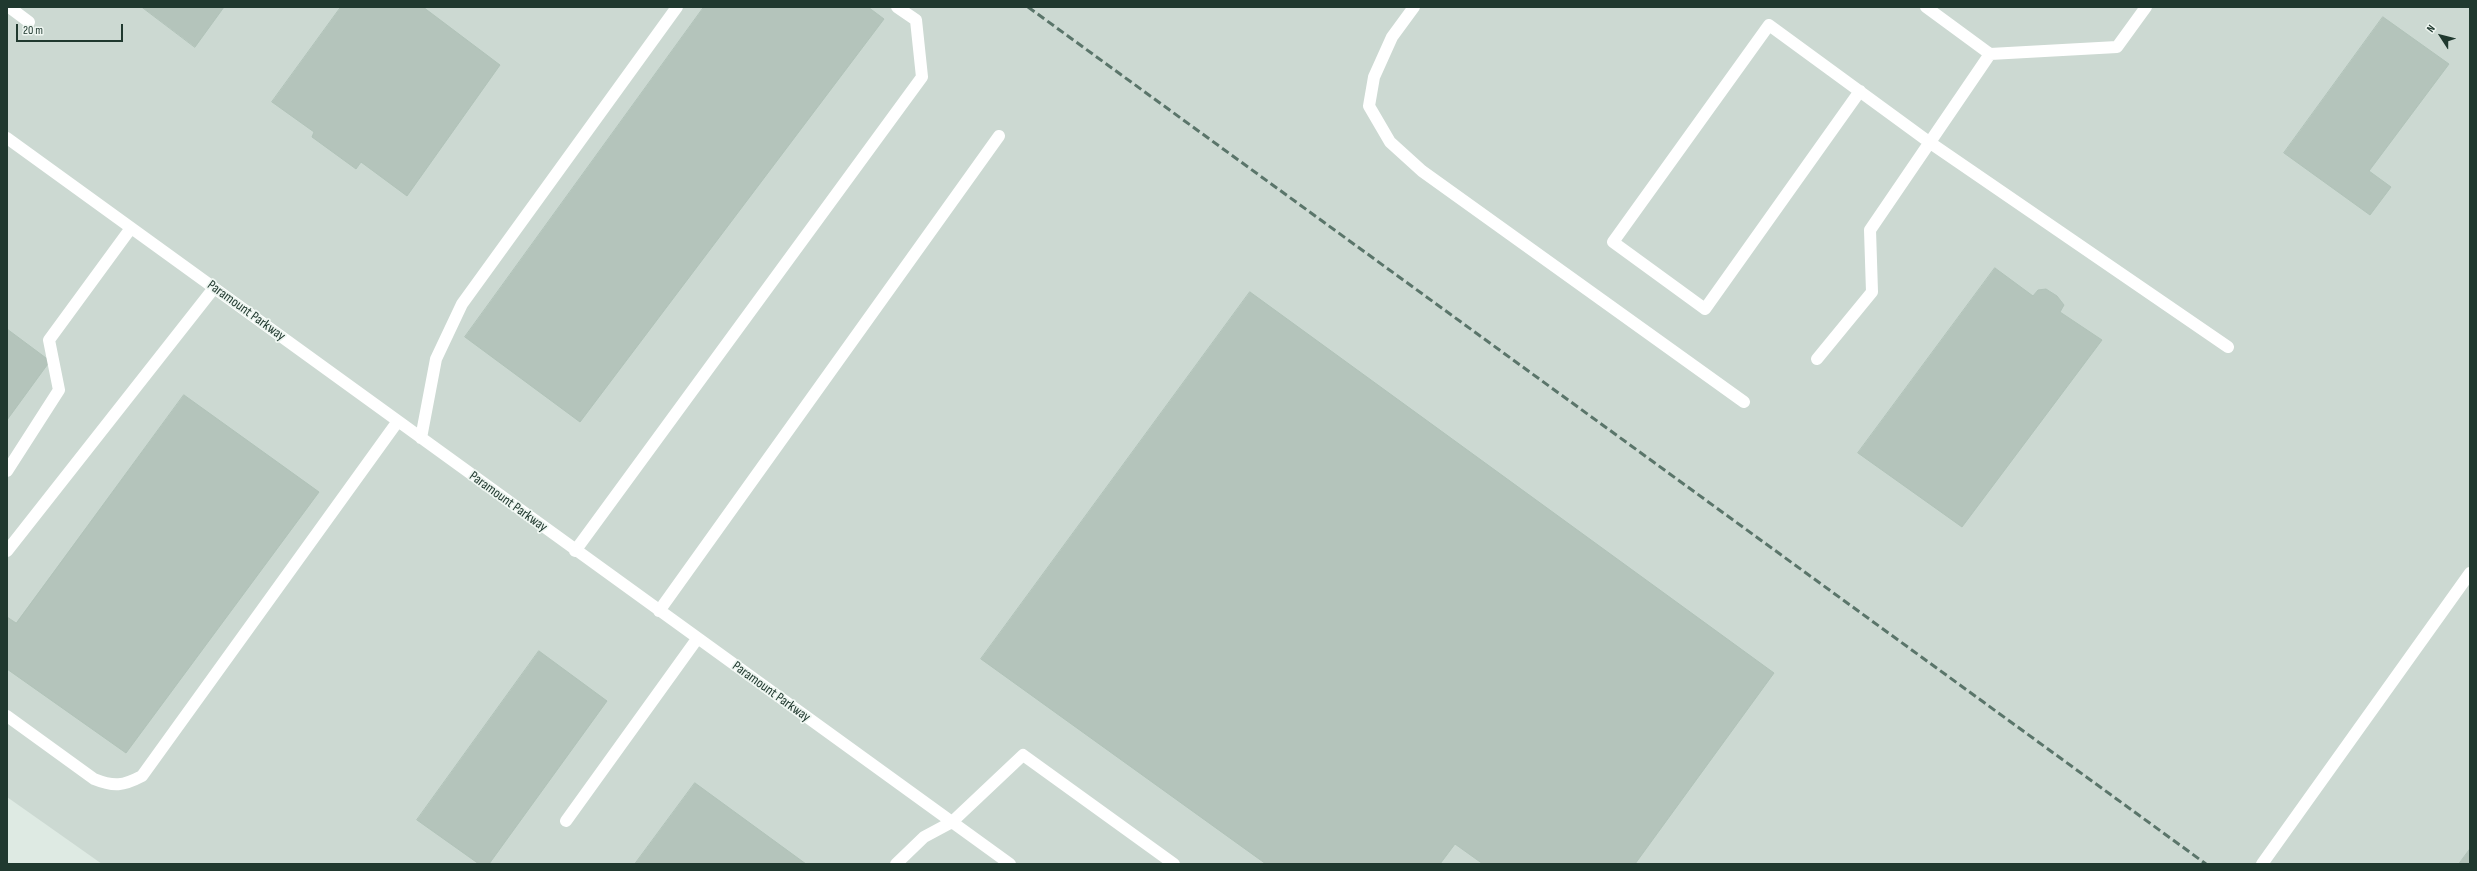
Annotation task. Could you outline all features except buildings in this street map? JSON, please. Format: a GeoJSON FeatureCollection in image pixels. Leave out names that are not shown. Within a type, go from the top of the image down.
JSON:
{"type":"FeatureCollection","features":[{"type":"Feature","properties":{"kind":"street"},"geometry":{"type":"LineString","coordinates":[[9,7],[29,22]]}},
{"type":"Feature","properties":{"kind":"street"},"geometry":{"type":"LineString","coordinates":[[421,438],[436,359],[462,304],[676,7]]}},
{"type":"Feature","properties":{"kind":"street"},"geometry":{"type":"LineString","coordinates":[[575,551],[922,78],[916,20],[897,7]]}},
{"type":"Feature","properties":{"kind":"street"},"geometry":{"type":"LineString","coordinates":[[1414,7],[1392,36],[1374,77],[1369,106],[1390,142],[1422,171],[1744,402]]}},
{"type":"Feature","properties":{"kind":"street"},"geometry":{"type":"LineString","coordinates":[[1926,7],[1990,54],[2117,47],[2146,7]]}},
{"type":"Feature","properties":{"kind":"street"},"geometry":{"type":"LineString","coordinates":[[1860,91],[1705,309],[1613,242],[1769,25],[1860,91],[1929,142],[2228,347]]}},
{"type":"Feature","properties":{"kind":"street"},"geometry":{"type":"LineString","coordinates":[[1817,359],[1872,292],[1870,230],[1990,54]]}},
{"type":"Feature","properties":{"kind":"street"},"geometry":{"type":"LineString","coordinates":[[659,611],[999,136]]}},
{"type":"Feature","properties":{"kind":"street","name":"Paramount Parkway"},"geometry":{"type":"LineString","coordinates":[[7,138],[575,551],[1010,864]]}},
{"type":"Feature","properties":{"kind":"street"},"geometry":{"type":"LineString","coordinates":[[7,471],[59,390],[49,340],[132,228]]}},
{"type":"Feature","properties":{"kind":"street"},"geometry":{"type":"LineString","coordinates":[[7,551],[214,288]]}},
{"type":"Feature","properties":{"kind":"street"},"geometry":{"type":"LineString","coordinates":[[7,716],[94,779],[108,784],[126,784],[142,776],[398,421]]}},
{"type":"Feature","properties":{"kind":"street"},"geometry":{"type":"LineString","coordinates":[[2262,864],[2470,573]]}},
{"type":"Feature","properties":{"kind":"street"},"geometry":{"type":"LineString","coordinates":[[566,821],[697,639]]}},
{"type":"Feature","properties":{"kind":"street"},"geometry":{"type":"LineString","coordinates":[[896,864],[924,837],[952,822],[1023,755],[1174,864]]}},
{"type":"Feature","properties":{"kind":"shaded area"},"geometry":{"type":"Polygon","coordinates":[[[7,7],[2470,7],[2470,864],[102,864],[7,797],[7,7]]]}},
{"type":"Feature","properties":{"kind":"railway"},"geometry":{"type":"LineString","coordinates":[[1028,7],[2206,864]]}}]}
